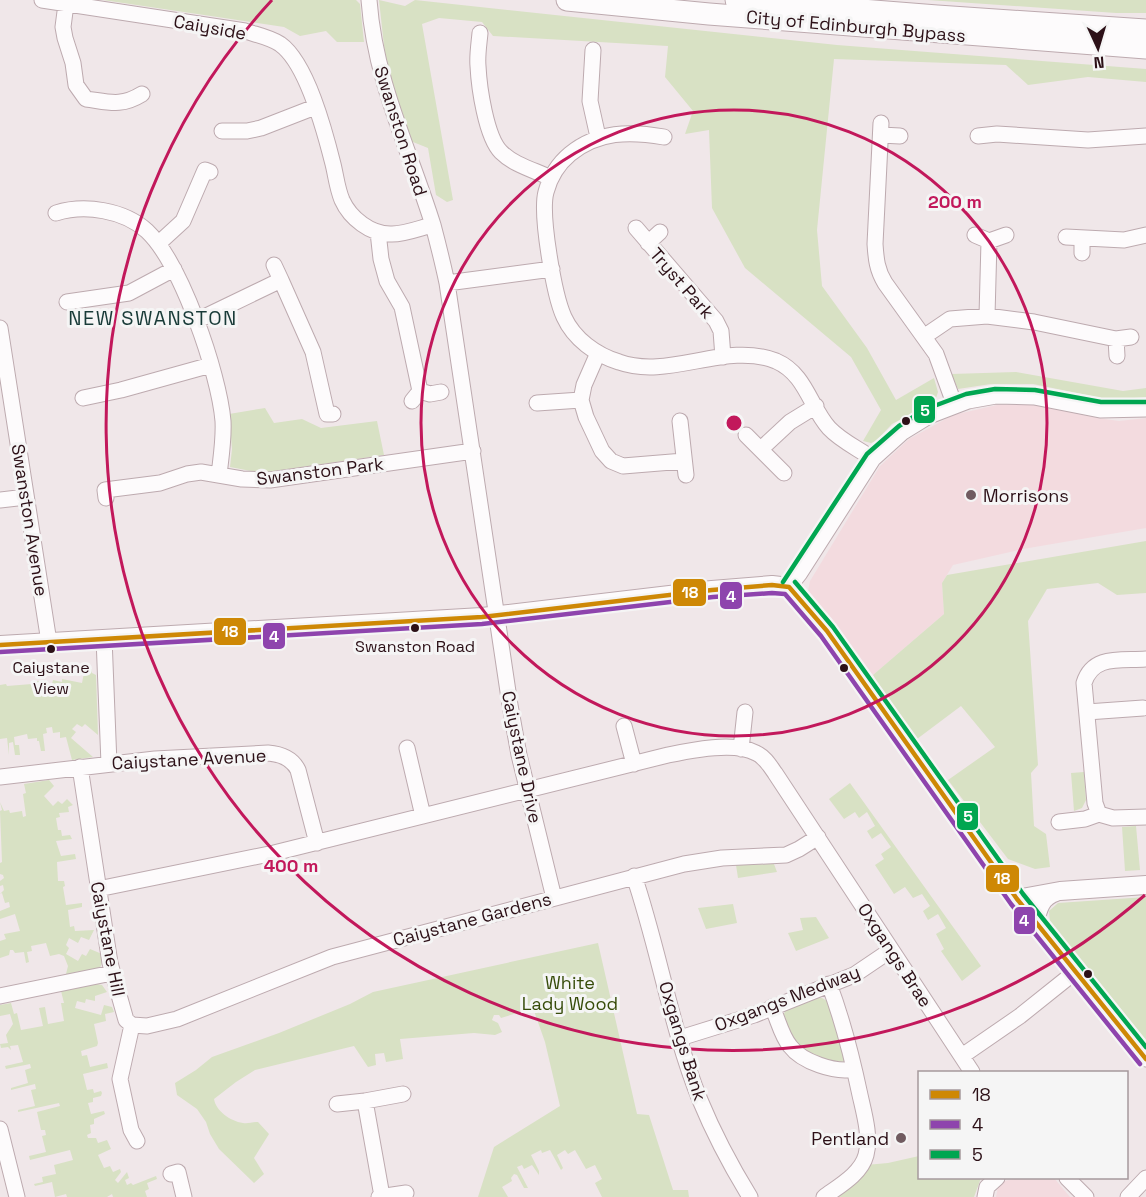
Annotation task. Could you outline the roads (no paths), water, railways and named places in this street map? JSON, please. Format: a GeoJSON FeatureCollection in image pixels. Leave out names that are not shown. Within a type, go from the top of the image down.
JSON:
{"type":"FeatureCollection","features":[{"type":"Feature","properties":{"kind":"highway","name":"City of Edinburgh Bypass"},"geometry":{"type":"LineString","coordinates":[[567,0],[1146,48]]}},
{"type":"Feature","properties":{"kind":"highway","name":"City of Edinburgh Bypass"},"geometry":{"type":"LineString","coordinates":[[736,0],[1146,30]]}},
{"type":"Feature","properties":{"kind":"main road"},"geometry":{"type":"LineString","coordinates":[[0,645],[497,615],[702,591],[768,585],[789,586],[827,631],[1017,899],[1060,891],[1146,885]]}},
{"type":"Feature","properties":{"kind":"main road"},"geometry":{"type":"LineString","coordinates":[[994,867],[1023,884],[1060,891]]}},
{"type":"Feature","properties":{"kind":"main road"},"geometry":{"type":"LineString","coordinates":[[1035,922],[1041,902],[1048,895],[1060,891]]}},
{"type":"Feature","properties":{"kind":"street","name":"Caiyside"},"geometry":{"type":"LineString","coordinates":[[42,0],[245,32],[266,37],[281,45],[294,59],[303,75],[326,135],[342,200],[351,214],[362,224],[378,232]]}},
{"type":"Feature","properties":{"kind":"street"},"geometry":{"type":"LineString","coordinates":[[66,4],[63,27],[73,63],[76,85],[80,93],[86,99],[118,104],[142,94]]}},
{"type":"Feature","properties":{"kind":"street","name":"Swanston Road"},"geometry":{"type":"LineString","coordinates":[[369,6],[377,61],[389,105],[432,225],[447,284],[497,615]]}},
{"type":"Feature","properties":{"kind":"street"},"geometry":{"type":"LineString","coordinates":[[483,43],[478,66],[492,137],[499,150],[511,160],[551,178]]}},
{"type":"Feature","properties":{"kind":"street"},"geometry":{"type":"LineString","coordinates":[[597,58],[590,101],[598,137]]}},
{"type":"Feature","properties":{"kind":"street"},"geometry":{"type":"LineString","coordinates":[[222,131],[247,131],[261,128],[315,107]]}},
{"type":"Feature","properties":{"kind":"street"},"geometry":{"type":"LineString","coordinates":[[664,137],[640,128],[598,137],[581,145],[562,161],[551,178],[545,194],[545,214],[555,293],[564,318],[578,338],[598,353],[620,363],[645,367],[723,357],[752,356],[777,362],[790,370],[803,384],[828,427],[840,439],[873,459]]}},
{"type":"Feature","properties":{"kind":"street"},"geometry":{"type":"LineString","coordinates":[[978,136],[996,128],[1088,140],[1146,136]]}},
{"type":"Feature","properties":{"kind":"street"},"geometry":{"type":"LineString","coordinates":[[900,136],[881,129],[876,261],[879,274],[936,354],[955,406]]}},
{"type":"Feature","properties":{"kind":"street"},"geometry":{"type":"LineString","coordinates":[[159,243],[183,220],[205,170],[210,172]]}},
{"type":"Feature","properties":{"kind":"street"},"geometry":{"type":"LineString","coordinates":[[60,209],[86,209],[115,213],[145,229],[159,243],[174,269],[196,321],[219,393],[223,420],[219,475]]}},
{"type":"Feature","properties":{"kind":"street"},"geometry":{"type":"LineString","coordinates":[[432,225],[392,234],[378,232],[381,259],[387,281],[402,307],[416,396],[441,392]]}},
{"type":"Feature","properties":{"kind":"street","name":"Tryst Park"},"geometry":{"type":"LineString","coordinates":[[636,228],[716,321],[721,331],[723,357]]}},
{"type":"Feature","properties":{"kind":"street","name":"Tryst Park"},"geometry":{"type":"LineString","coordinates":[[648,243],[660,232]]}},
{"type":"Feature","properties":{"kind":"street"},"geometry":{"type":"LineString","coordinates":[[975,234],[989,241],[1006,235]]}},
{"type":"Feature","properties":{"kind":"street"},"geometry":{"type":"LineString","coordinates":[[1077,243],[1124,240],[1146,235]]}},
{"type":"Feature","properties":{"kind":"street"},"geometry":{"type":"LineString","coordinates":[[987,316],[989,241]]}},
{"type":"Feature","properties":{"kind":"street"},"geometry":{"type":"LineString","coordinates":[[274,265],[313,352],[327,414],[333,414]]}},
{"type":"Feature","properties":{"kind":"street"},"geometry":{"type":"LineString","coordinates":[[72,299],[129,293],[174,269]]}},
{"type":"Feature","properties":{"kind":"street"},"geometry":{"type":"LineString","coordinates":[[447,284],[552,269]]}},
{"type":"Feature","properties":{"kind":"street"},"geometry":{"type":"LineString","coordinates":[[196,321],[281,280]]}},
{"type":"Feature","properties":{"kind":"street"},"geometry":{"type":"LineString","coordinates":[[925,336],[950,320],[987,316],[1124,338],[1117,356]]}},
{"type":"Feature","properties":{"kind":"street","name":"Swanston Avenue"},"geometry":{"type":"LineString","coordinates":[[0,328],[49,642]]}},
{"type":"Feature","properties":{"kind":"street"},"geometry":{"type":"LineString","coordinates":[[598,353],[589,370],[581,400],[586,417],[602,451],[610,461],[623,466],[685,468],[680,421]]}},
{"type":"Feature","properties":{"kind":"street"},"geometry":{"type":"LineString","coordinates":[[88,394],[121,390],[211,365]]}},
{"type":"Feature","properties":{"kind":"street"},"geometry":{"type":"LineString","coordinates":[[789,586],[800,573],[873,459],[903,432],[929,416],[955,406],[996,396],[1034,397],[1100,410],[1146,409]]}},
{"type":"Feature","properties":{"kind":"street"},"geometry":{"type":"LineString","coordinates":[[537,403],[581,400]]}},
{"type":"Feature","properties":{"kind":"street"},"geometry":{"type":"LineString","coordinates":[[761,449],[790,422],[816,406]]}},
{"type":"Feature","properties":{"kind":"street"},"geometry":{"type":"LineString","coordinates":[[746,435],[784,473]]}},
{"type":"Feature","properties":{"kind":"street","name":"Swanston Park"},"geometry":{"type":"LineString","coordinates":[[106,498],[105,490],[160,483],[201,472],[242,479],[270,480],[473,451]]}},
{"type":"Feature","properties":{"kind":"street"},"geometry":{"type":"LineString","coordinates":[[0,500],[26,497]]}},
{"type":"Feature","properties":{"kind":"street","name":"Caiystane Drive"},"geometry":{"type":"LineString","coordinates":[[497,615],[517,744],[554,898]]}},
{"type":"Feature","properties":{"kind":"street"},"geometry":{"type":"LineString","coordinates":[[104,638],[109,764]]}},
{"type":"Feature","properties":{"kind":"street"},"geometry":{"type":"LineString","coordinates":[[1099,813],[1095,803],[1084,683],[1087,673],[1101,662],[1146,659]]}},
{"type":"Feature","properties":{"kind":"street"},"geometry":{"type":"LineString","coordinates":[[1087,712],[1143,708]]}},
{"type":"Feature","properties":{"kind":"street"},"geometry":{"type":"LineString","coordinates":[[98,889],[209,868],[317,843],[528,789],[692,751],[741,749],[745,712]]}},
{"type":"Feature","properties":{"kind":"street"},"geometry":{"type":"LineString","coordinates":[[624,726],[634,764]]}},
{"type":"Feature","properties":{"kind":"street"},"geometry":{"type":"LineString","coordinates":[[407,748],[423,816]]}},
{"type":"Feature","properties":{"kind":"street","name":"Oxgangs Brae"},"geometry":{"type":"LineString","coordinates":[[741,749],[755,752],[767,762],[971,1071]]}},
{"type":"Feature","properties":{"kind":"street","name":"Caiystane Avenue"},"geometry":{"type":"LineString","coordinates":[[0,777],[109,764],[268,753],[285,757],[293,762],[300,776],[317,843]]}},
{"type":"Feature","properties":{"kind":"street","name":"Caiystane Hill"},"geometry":{"type":"LineString","coordinates":[[80,767],[112,973],[126,1020],[132,1025]]}},
{"type":"Feature","properties":{"kind":"street"},"geometry":{"type":"LineString","coordinates":[[1059,822],[1085,819],[1099,813],[1113,818],[1146,817]]}},
{"type":"Feature","properties":{"kind":"street","name":"Caiystane Gardens"},"geometry":{"type":"LineString","coordinates":[[132,1025],[147,1026],[177,1019],[332,957],[634,876],[709,859],[789,854],[818,837]]}},
{"type":"Feature","properties":{"kind":"street","name":"Oxgangs Bank"},"geometry":{"type":"LineString","coordinates":[[634,876],[699,1099],[726,1158],[750,1197]]}},
{"type":"Feature","properties":{"kind":"street"},"geometry":{"type":"LineString","coordinates":[[1017,899],[1146,1059]]}},
{"type":"Feature","properties":{"kind":"street","name":"Oxgangs Medway"},"geometry":{"type":"LineString","coordinates":[[680,1038],[772,1007],[862,971],[891,950]]}},
{"type":"Feature","properties":{"kind":"street"},"geometry":{"type":"LineString","coordinates":[[962,1056],[1020,1016],[1075,972]]}},
{"type":"Feature","properties":{"kind":"street"},"geometry":{"type":"LineString","coordinates":[[0,996],[112,973]]}},
{"type":"Feature","properties":{"kind":"street"},"geometry":{"type":"LineString","coordinates":[[824,1197],[858,1170],[866,1155],[864,1116],[848,1040],[829,984]]}},
{"type":"Feature","properties":{"kind":"street"},"geometry":{"type":"LineString","coordinates":[[772,1007],[789,1046],[797,1053],[833,1069],[845,1071],[854,1069]]}},
{"type":"Feature","properties":{"kind":"street"},"geometry":{"type":"LineString","coordinates":[[132,1025],[120,1079],[131,1130],[137,1141]]}},
{"type":"Feature","properties":{"kind":"street"},"geometry":{"type":"LineString","coordinates":[[337,1104],[403,1094]]}},
{"type":"Feature","properties":{"kind":"street"},"geometry":{"type":"LineString","coordinates":[[365,1101],[380,1197],[406,1193]]}},
{"type":"Feature","properties":{"kind":"street"},"geometry":{"type":"LineString","coordinates":[[0,1129],[17,1197]]}},
{"type":"Feature","properties":{"kind":"street"},"geometry":{"type":"LineString","coordinates":[[178,1172],[184,1197]]}},
{"type":"Feature","properties":{"kind":"street"},"geometry":{"type":"LineString","coordinates":[[1128,1197],[1146,1178]]}},
{"type":"Feature","properties":{"kind":"street"},"geometry":{"type":"LineString","coordinates":[[985,1197],[987,1187],[996,1179]]}},
{"type":"Feature","properties":{"kind":"street"},"geometry":{"type":"LineString","coordinates":[[1068,1179],[1086,1197]]}},
{"type":"Feature","properties":{"kind":"place","name":"Morrisons"},"geometry":{"type":"Point","coordinates":[971,495]}},
{"type":"Feature","properties":{"kind":"place","name":"Swanston Road"},"geometry":{"type":"Point","coordinates":[415,628]}},
{"type":"Feature","properties":{"kind":"place","name":"Caiystane View"},"geometry":{"type":"Point","coordinates":[51,649]}},
{"type":"Feature","properties":{"kind":"place","name":"Pentland"},"geometry":{"type":"Point","coordinates":[901,1138]}},
{"type":"Feature","properties":{"kind":"district","name":"NEW SWANSTON"},"geometry":{"type":"Point","coordinates":[153,318]}},
{"type":"Feature","properties":{"kind":"park label","name":"White Lady Wood"},"geometry":{"type":"Point","coordinates":[570,992]}}]}
